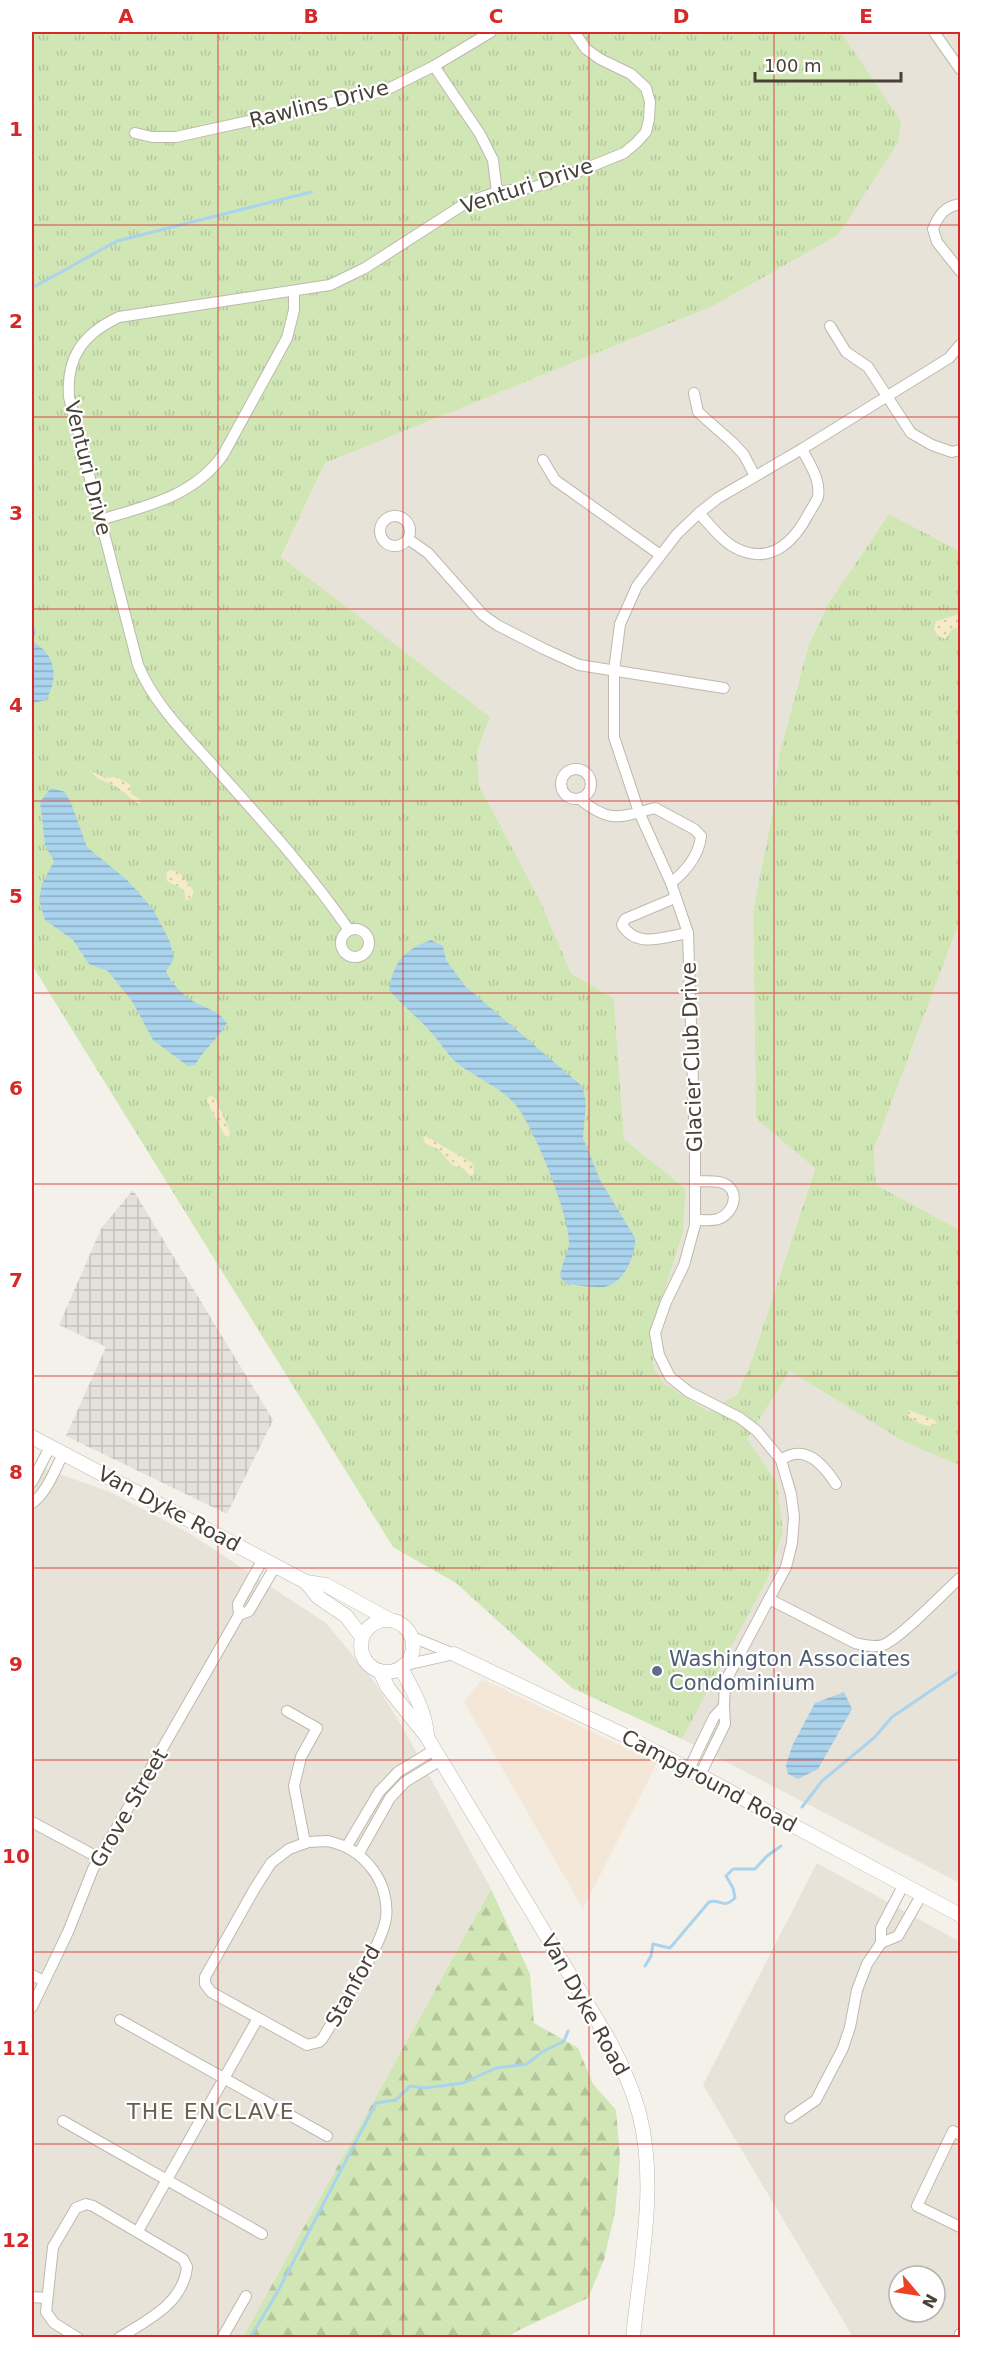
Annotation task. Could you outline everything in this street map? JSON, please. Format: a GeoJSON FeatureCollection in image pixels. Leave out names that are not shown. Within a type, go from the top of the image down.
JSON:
{"type":"FeatureCollection","features":[{"type":"Feature","properties":{"kind":"street","name":"Rawlins Drive"},"geometry":{"type":"LineString","coordinates":[[135,133],[152,137],[176,137],[384,91],[434,66],[491,32]]}},
{"type":"Feature","properties":{"kind":"street","name":"Venturi Drive"},"geometry":{"type":"LineString","coordinates":[[349,930],[309,874],[168,713],[144,680],[138,665],[69,397],[68,384],[73,360],[87,338],[119,317],[330,285],[346,278],[466,203],[497,192],[534,187],[560,179],[624,153],[646,132],[650,102],[646,88],[631,74],[600,59],[586,49],[574,32]]}},
{"type":"Feature","properties":{"kind":"street"},"geometry":{"type":"LineString","coordinates":[[934,32],[960,69]]}},
{"type":"Feature","properties":{"kind":"street"},"geometry":{"type":"LineString","coordinates":[[434,66],[480,134],[493,160],[497,192]]}},
{"type":"Feature","properties":{"kind":"street"},"geometry":{"type":"LineString","coordinates":[[960,204],[948,206],[938,216],[933,229],[938,242],[960,271]]}},
{"type":"Feature","properties":{"kind":"street"},"geometry":{"type":"LineString","coordinates":[[100,520],[176,495],[193,486],[213,469],[287,339],[294,310],[294,291]]}},
{"type":"Feature","properties":{"kind":"street"},"geometry":{"type":"LineString","coordinates":[[830,326],[846,352],[868,367],[911,433],[932,446],[952,452],[960,450]]}},
{"type":"Feature","properties":{"kind":"street","name":"Glacier Club Drive"},"geometry":{"type":"LineString","coordinates":[[694,1772],[714,1745],[725,1724],[726,1682],[786,1567],[792,1543],[794,1517],[791,1494],[781,1460],[757,1431],[740,1418],[689,1392],[670,1377],[659,1355],[656,1333],[666,1302],[684,1265],[695,1220],[688,933],[671,883],[639,812],[615,738],[614,671],[620,624],[636,586],[659,554],[699,513],[718,498],[949,358],[960,345]]}},
{"type":"Feature","properties":{"kind":"street"},"geometry":{"type":"LineString","coordinates":[[694,393],[698,412],[744,455],[755,476]]}},
{"type":"Feature","properties":{"kind":"street"},"geometry":{"type":"LineString","coordinates":[[699,513],[721,536],[739,550],[760,554],[780,549],[793,537],[818,497],[817,479],[802,449]]}},
{"type":"Feature","properties":{"kind":"street"},"geometry":{"type":"LineString","coordinates":[[543,460],[555,480],[659,554]]}},
{"type":"Feature","properties":{"kind":"street"},"geometry":{"type":"LineString","coordinates":[[408,538],[428,553],[483,615],[497,626],[579,665],[724,688]]}},
{"type":"Feature","properties":{"kind":"street"},"geometry":{"type":"LineString","coordinates":[[580,799],[596,812],[608,816],[619,817],[655,808],[694,829],[701,836],[700,846],[691,863],[671,883]]}},
{"type":"Feature","properties":{"kind":"street","name":"Glacier Club Drive"},"geometry":{"type":"LineString","coordinates":[[675,898],[626,919],[622,925],[627,933],[638,939],[648,940],[688,933]]}},
{"type":"Feature","properties":{"kind":"street","name":"Glacier Club Drive"},"geometry":{"type":"LineString","coordinates":[[695,1181],[722,1183],[729,1186],[733,1193],[734,1204],[729,1214],[717,1220],[695,1220]]}},
{"type":"Feature","properties":{"kind":"street","name":"Van Dyke Road"},"geometry":{"type":"LineString","coordinates":[[32,1437],[306,1582],[326,1585],[388,1619]]}},
{"type":"Feature","properties":{"kind":"street"},"geometry":{"type":"LineString","coordinates":[[32,1482],[50,1447]]}},
{"type":"Feature","properties":{"kind":"street"},"geometry":{"type":"LineString","coordinates":[[32,1503],[48,1482],[63,1454]]}},
{"type":"Feature","properties":{"kind":"street"},"geometry":{"type":"LineString","coordinates":[[781,1460],[790,1454],[802,1454],[825,1467],[836,1484]]}},
{"type":"Feature","properties":{"kind":"street","name":"Grove Street"},"geometry":{"type":"LineString","coordinates":[[32,2007],[99,1858],[239,1615],[238,1604],[269,1562]]}},
{"type":"Feature","properties":{"kind":"street"},"geometry":{"type":"LineString","coordinates":[[769,1599],[855,1643],[870,1647],[883,1645],[897,1635],[960,1578]]}},
{"type":"Feature","properties":{"kind":"street","name":"Van Dyke Road"},"geometry":{"type":"LineString","coordinates":[[306,1582],[318,1597],[346,1616],[362,1637]]}},
{"type":"Feature","properties":{"kind":"street"},"geometry":{"type":"LineString","coordinates":[[403,1666],[413,1650],[412,1638],[404,1626],[388,1619],[372,1624],[362,1637],[360,1646],[366,1662],[380,1671],[389,1672],[403,1666],[454,1654]]}},
{"type":"Feature","properties":{"kind":"street","name":"Campground Road"},"geometry":{"type":"LineString","coordinates":[[412,1638],[454,1654],[694,1772],[960,1915]]}},
{"type":"Feature","properties":{"kind":"street","name":"Van Dyke Road"},"geometry":{"type":"LineString","coordinates":[[403,1666],[426,1721],[427,1737]]}},
{"type":"Feature","properties":{"kind":"street","name":"Van Dyke Road"},"geometry":{"type":"LineString","coordinates":[[380,1671],[388,1688],[427,1737],[609,2040],[622,2066],[639,2113],[645,2150],[646,2193],[633,2337]]}},
{"type":"Feature","properties":{"kind":"street","name":"Glacier Club Drive"},"geometry":{"type":"LineString","coordinates":[[694,1772],[703,1740],[714,1718],[724,1706]]}},
{"type":"Feature","properties":{"kind":"street"},"geometry":{"type":"LineString","coordinates":[[287,1711],[317,1728],[301,1757],[294,1786],[305,1843]]}},
{"type":"Feature","properties":{"kind":"street"},"geometry":{"type":"LineString","coordinates":[[703,1740],[714,1745]]}},
{"type":"Feature","properties":{"kind":"street"},"geometry":{"type":"LineString","coordinates":[[138,2231],[258,2018],[211,1992],[205,1984],[206,1973],[267,1868],[276,1857],[305,1843],[328,1841],[347,1846],[379,1792],[398,1772],[437,1755]]}},
{"type":"Feature","properties":{"kind":"street"},"geometry":{"type":"LineString","coordinates":[[359,1853],[390,1798],[437,1755]]}},
{"type":"Feature","properties":{"kind":"street"},"geometry":{"type":"LineString","coordinates":[[32,1822],[99,1858]]}},
{"type":"Feature","properties":{"kind":"street","name":"Stanford"},"geometry":{"type":"LineString","coordinates":[[258,2018],[308,2044],[319,2042],[378,1942],[386,1917],[386,1903],[381,1884],[375,1872],[359,1853],[347,1846]]}},
{"type":"Feature","properties":{"kind":"street"},"geometry":{"type":"LineString","coordinates":[[881,1944],[881,1928],[904,1884]]}},
{"type":"Feature","properties":{"kind":"street"},"geometry":{"type":"LineString","coordinates":[[790,2118],[816,2100],[843,2048],[850,2027],[857,1990],[867,1965],[881,1944],[898,1936],[922,1894]]}},
{"type":"Feature","properties":{"kind":"street"},"geometry":{"type":"LineString","coordinates":[[32,1975],[44,1981]]}},
{"type":"Feature","properties":{"kind":"street"},"geometry":{"type":"LineString","coordinates":[[120,2020],[327,2136]]}},
{"type":"Feature","properties":{"kind":"street"},"geometry":{"type":"LineString","coordinates":[[63,2121],[262,2234]]}},
{"type":"Feature","properties":{"kind":"street"},"geometry":{"type":"LineString","coordinates":[[960,2135],[953,2131],[917,2206],[960,2227]]}},
{"type":"Feature","properties":{"kind":"street"},"geometry":{"type":"LineString","coordinates":[[76,2336],[50,2319],[46,2312],[53,2247],[76,2208],[81,2205],[93,2206],[138,2231],[183,2259],[187,2267],[180,2288],[166,2308],[132,2334],[119,2337]]}},
{"type":"Feature","properties":{"kind":"street"},"geometry":{"type":"LineString","coordinates":[[222,2337],[246,2296]]}},
{"type":"Feature","properties":{"kind":"street"},"geometry":{"type":"LineString","coordinates":[[32,2297],[48,2298]]}},
{"type":"Feature","properties":{"kind":"shaded area"},"geometry":{"type":"Polygon","coordinates":[[[841,32],[960,32],[960,551],[889,514],[828,604],[809,644],[779,755],[772,815],[753,911],[756,1119],[815,1167],[755,1351],[738,1394],[708,1411],[664,1383],[654,1368],[651,1335],[683,1232],[686,1189],[624,1139],[614,999],[571,973],[539,898],[479,786],[477,752],[490,717],[281,558],[325,463],[713,306],[838,235],[901,121],[841,32]]]}},
{"type":"Feature","properties":{"kind":"shaded area"},"geometry":{"type":"Polygon","coordinates":[[[960,920],[960,1230],[876,1185],[874,1149],[960,920]]]}},
{"type":"Feature","properties":{"kind":"shaded area"},"geometry":{"type":"Polygon","coordinates":[[[133,1190],[273,1420],[227,1514],[66,1436],[106,1347],[59,1325],[101,1229],[133,1190]]]}},
{"type":"Feature","properties":{"kind":"shaded area"},"geometry":{"type":"Polygon","coordinates":[[[790,1371],[908,1442],[960,1466],[960,1883],[682,1739],[769,1576],[783,1532],[777,1483],[747,1439],[790,1371]]]}},
{"type":"Feature","properties":{"kind":"shaded area"},"geometry":{"type":"Polygon","coordinates":[[[32,1464],[110,1492],[189,1533],[326,1623],[374,1681],[403,1728],[491,1889],[243,2337],[32,2337],[32,1464]]]}},
{"type":"Feature","properties":{"kind":"shaded area"},"geometry":{"type":"Polygon","coordinates":[[[482,1679],[657,1763],[583,1909],[464,1702],[482,1679]]]}},
{"type":"Feature","properties":{"kind":"shaded area"},"geometry":{"type":"Polygon","coordinates":[[[817,1863],[960,1942],[960,2337],[853,2337],[703,2085],[817,1863]]]}},
{"type":"Feature","properties":{"kind":"green space"},"geometry":{"type":"Polygon","coordinates":[[[32,32],[841,32],[901,121],[898,143],[838,235],[713,306],[325,463],[281,557],[490,717],[477,752],[479,786],[539,898],[571,973],[614,999],[624,1139],[686,1189],[683,1232],[651,1335],[654,1368],[664,1383],[708,1411],[738,1394],[755,1351],[815,1168],[756,1119],[753,911],[772,815],[779,755],[809,644],[828,604],[889,514],[960,551],[960,920],[874,1149],[876,1185],[960,1230],[960,1466],[903,1441],[790,1371],[747,1439],[777,1483],[783,1532],[769,1576],[682,1739],[572,1688],[456,1583],[393,1547],[32,965],[32,32]]]}},
{"type":"Feature","properties":{"kind":"green space"},"geometry":{"type":"Polygon","coordinates":[[[491,1889],[530,1974],[534,2023],[578,2048],[593,2084],[616,2110],[620,2158],[615,2212],[604,2260],[588,2298],[508,2337],[243,2337],[491,1889]]]}},
{"type":"Feature","properties":{"kind":"sand"},"geometry":{"type":"Polygon","coordinates":[[[960,614],[960,626],[951,630],[946,639],[938,636],[934,629],[936,621],[960,614]]]}},
{"type":"Feature","properties":{"kind":"sand"},"geometry":{"type":"Polygon","coordinates":[[[91,771],[105,778],[116,777],[130,784],[131,794],[140,799],[139,804],[118,788],[95,776],[91,771]]]}},
{"type":"Feature","properties":{"kind":"sand"},"geometry":{"type":"Polygon","coordinates":[[[170,870],[179,872],[194,891],[191,899],[186,900],[182,889],[167,881],[166,873],[170,870]]]}},
{"type":"Feature","properties":{"kind":"sand"},"geometry":{"type":"Polygon","coordinates":[[[212,1096],[230,1131],[229,1137],[225,1136],[207,1101],[208,1097],[212,1096]]]}},
{"type":"Feature","properties":{"kind":"sand"},"geometry":{"type":"Polygon","coordinates":[[[426,1136],[472,1163],[474,1174],[470,1176],[464,1169],[452,1165],[439,1150],[425,1143],[423,1137],[426,1136]]]}},
{"type":"Feature","properties":{"kind":"sand"},"geometry":{"type":"Polygon","coordinates":[[[909,1410],[937,1423],[929,1426],[917,1422],[907,1415],[909,1410]]]}},
{"type":"Feature","properties":{"kind":"water"},"geometry":{"type":"Polygon","coordinates":[[[32,622],[36,630],[33,642],[47,653],[54,675],[46,700],[32,703],[32,622]]]}},
{"type":"Feature","properties":{"kind":"water"},"geometry":{"type":"Polygon","coordinates":[[[51,788],[65,792],[87,847],[127,880],[153,909],[170,942],[174,959],[166,971],[172,982],[192,1001],[214,1011],[227,1023],[195,1065],[188,1066],[153,1040],[132,1001],[108,971],[89,964],[73,940],[45,920],[39,900],[42,884],[54,861],[45,845],[40,802],[51,788]]]}},
{"type":"Feature","properties":{"kind":"water"},"geometry":{"type":"Polygon","coordinates":[[[431,940],[443,946],[446,960],[465,986],[582,1086],[586,1102],[583,1138],[600,1180],[635,1238],[631,1260],[627,1268],[623,1275],[611,1285],[600,1287],[566,1284],[560,1277],[569,1246],[563,1211],[549,1170],[522,1114],[502,1092],[456,1062],[428,1029],[389,990],[394,971],[402,958],[414,948],[431,940]]]}},
{"type":"Feature","properties":{"kind":"water"},"geometry":{"type":"Polygon","coordinates":[[[844,1692],[852,1709],[818,1769],[798,1779],[788,1774],[786,1765],[793,1744],[815,1703],[844,1692]]]}},
{"type":"Feature","properties":{"kind":"waterway"},"geometry":{"type":"LineString","coordinates":[[32,288],[117,241],[311,192]]}},
{"type":"Feature","properties":{"kind":"waterway"},"geometry":{"type":"LineString","coordinates":[[802,1807],[822,1781],[875,1737],[892,1717],[960,1671]]}},
{"type":"Feature","properties":{"kind":"waterway"},"geometry":{"type":"LineString","coordinates":[[645,1966],[651,1956],[653,1944],[670,1948],[709,1902],[727,1903],[735,1898],[733,1888],[726,1876],[733,1869],[755,1869],[781,1846]]}},
{"type":"Feature","properties":{"kind":"waterway"},"geometry":{"type":"LineString","coordinates":[[250,2338],[278,2291],[376,2103],[396,2100],[410,2086],[425,2088],[463,2083],[496,2068],[527,2064],[542,2052],[564,2041],[568,2031]]}},
{"type":"Feature","properties":{"kind":"place","name":"Washington Associates Condominium"},"geometry":{"type":"Point","coordinates":[657,1671]}},
{"type":"Feature","properties":{"kind":"district","name":"THE ENCLAVE"},"geometry":{"type":"Point","coordinates":[211,2111]}}]}
